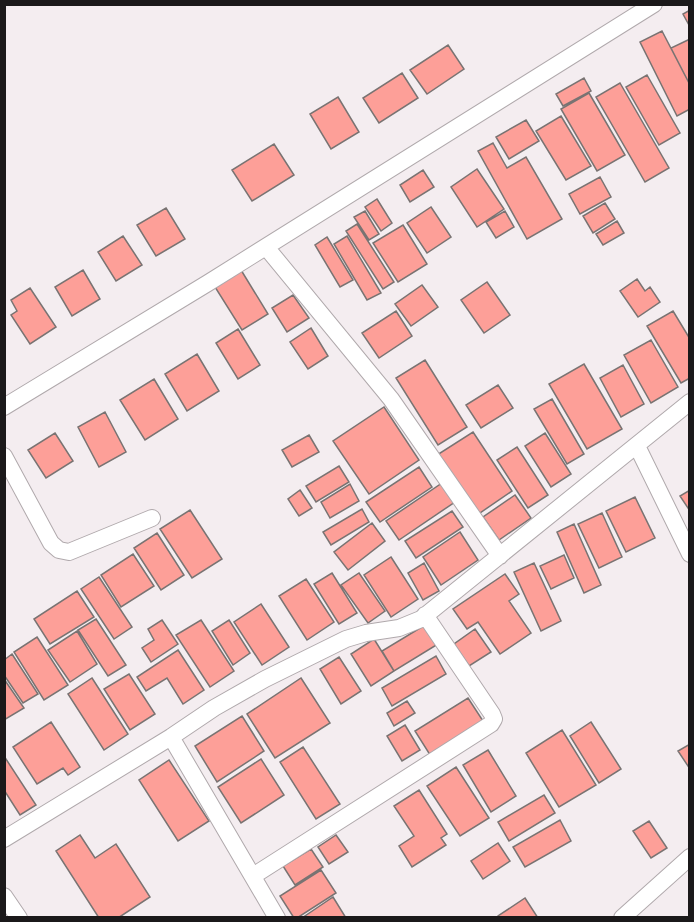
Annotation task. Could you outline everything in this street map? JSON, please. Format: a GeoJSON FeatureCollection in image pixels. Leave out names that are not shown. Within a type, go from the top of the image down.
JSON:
{"type":"FeatureCollection","features":[{"type":"Feature","properties":{"kind":"street"},"geometry":{"type":"LineString","coordinates":[[4,407],[266,247],[654,4]]}},
{"type":"Feature","properties":{"kind":"street"},"geometry":{"type":"LineString","coordinates":[[266,247],[391,399],[500,556]]}},
{"type":"Feature","properties":{"kind":"street"},"geometry":{"type":"LineString","coordinates":[[4,839],[171,737],[214,708],[265,679],[345,639],[411,624],[500,556],[690,402]]}},
{"type":"Feature","properties":{"kind":"street"},"geometry":{"type":"LineString","coordinates":[[637,446],[690,554]]}},
{"type":"Feature","properties":{"kind":"street"},"geometry":{"type":"LineString","coordinates":[[4,456],[51,543],[59,550],[69,552],[152,518]]}},
{"type":"Feature","properties":{"kind":"street"},"geometry":{"type":"LineString","coordinates":[[253,876],[491,724],[494,719],[492,714],[425,615]]}},
{"type":"Feature","properties":{"kind":"street"},"geometry":{"type":"LineString","coordinates":[[171,737],[277,918]]}},
{"type":"Feature","properties":{"kind":"street"},"geometry":{"type":"LineString","coordinates":[[622,918],[690,858]]}},
{"type":"Feature","properties":{"kind":"street"},"geometry":{"type":"LineString","coordinates":[[4,896],[18,918]]}},
{"type":"Feature","properties":{"kind":"building"},"geometry":{"type":"Polygon","coordinates":[[[690,10],[690,27],[683,14],[690,10]]]}},
{"type":"Feature","properties":{"kind":"building"},"geometry":{"type":"Polygon","coordinates":[[[662,31],[690,85],[690,109],[677,116],[640,42],[662,31]]]}},
{"type":"Feature","properties":{"kind":"building"},"geometry":{"type":"Polygon","coordinates":[[[690,39],[690,85],[671,48],[690,39]]]}},
{"type":"Feature","properties":{"kind":"building"},"geometry":{"type":"Polygon","coordinates":[[[448,45],[464,69],[427,94],[410,70],[448,45]]]}},
{"type":"Feature","properties":{"kind":"building"},"geometry":{"type":"Polygon","coordinates":[[[402,73],[418,98],[379,123],[363,98],[402,73]]]}},
{"type":"Feature","properties":{"kind":"building"},"geometry":{"type":"Polygon","coordinates":[[[647,75],[680,133],[659,145],[626,87],[647,75]]]}},
{"type":"Feature","properties":{"kind":"building"},"geometry":{"type":"Polygon","coordinates":[[[584,78],[591,91],[563,106],[556,94],[584,78]]]}},
{"type":"Feature","properties":{"kind":"building"},"geometry":{"type":"Polygon","coordinates":[[[620,83],[669,168],[645,182],[596,97],[620,83]]]}},
{"type":"Feature","properties":{"kind":"building"},"geometry":{"type":"Polygon","coordinates":[[[589,93],[625,155],[597,171],[561,109],[589,93]]]}},
{"type":"Feature","properties":{"kind":"building"},"geometry":{"type":"Polygon","coordinates":[[[338,97],[359,132],[331,149],[310,114],[338,97]]]}},
{"type":"Feature","properties":{"kind":"building"},"geometry":{"type":"Polygon","coordinates":[[[561,116],[591,166],[566,180],[536,131],[561,116]]]}},
{"type":"Feature","properties":{"kind":"building"},"geometry":{"type":"Polygon","coordinates":[[[526,120],[539,141],[509,159],[496,137],[526,120]]]}},
{"type":"Feature","properties":{"kind":"building"},"geometry":{"type":"Polygon","coordinates":[[[493,143],[507,168],[526,157],[562,219],[527,239],[478,151],[493,143]]]}},
{"type":"Feature","properties":{"kind":"building"},"geometry":{"type":"Polygon","coordinates":[[[274,144],[294,175],[252,201],[232,170],[274,144]]]}},
{"type":"Feature","properties":{"kind":"building"},"geometry":{"type":"Polygon","coordinates":[[[477,169],[504,209],[477,227],[451,187],[477,169]]]}},
{"type":"Feature","properties":{"kind":"building"},"geometry":{"type":"Polygon","coordinates":[[[423,170],[434,187],[410,202],[400,185],[423,170]]]}},
{"type":"Feature","properties":{"kind":"building"},"geometry":{"type":"Polygon","coordinates":[[[600,177],[611,197],[580,214],[569,194],[600,177]]]}},
{"type":"Feature","properties":{"kind":"building"},"geometry":{"type":"Polygon","coordinates":[[[377,199],[392,223],[381,231],[365,207],[377,199]]]}},
{"type":"Feature","properties":{"kind":"building"},"geometry":{"type":"Polygon","coordinates":[[[605,203],[615,219],[593,233],[583,216],[605,203]]]}},
{"type":"Feature","properties":{"kind":"building"},"geometry":{"type":"Polygon","coordinates":[[[431,207],[451,237],[427,253],[407,223],[431,207]]]}},
{"type":"Feature","properties":{"kind":"building"},"geometry":{"type":"Polygon","coordinates":[[[166,208],[185,239],[156,256],[137,225],[166,208]]]}},
{"type":"Feature","properties":{"kind":"building"},"geometry":{"type":"Polygon","coordinates":[[[365,211],[379,234],[369,240],[354,217],[365,211]]]}},
{"type":"Feature","properties":{"kind":"building"},"geometry":{"type":"Polygon","coordinates":[[[505,211],[514,227],[496,238],[486,222],[505,211]]]}},
{"type":"Feature","properties":{"kind":"building"},"geometry":{"type":"Polygon","coordinates":[[[617,221],[624,233],[603,245],[596,234],[617,221]]]}},
{"type":"Feature","properties":{"kind":"building"},"geometry":{"type":"Polygon","coordinates":[[[357,224],[394,282],[383,289],[346,231],[357,224]]]}},
{"type":"Feature","properties":{"kind":"building"},"geometry":{"type":"Polygon","coordinates":[[[403,225],[427,264],[398,282],[373,243],[403,225]]]}},
{"type":"Feature","properties":{"kind":"building"},"geometry":{"type":"Polygon","coordinates":[[[123,236],[142,265],[116,281],[98,252],[123,236]]]}},
{"type":"Feature","properties":{"kind":"building"},"geometry":{"type":"Polygon","coordinates":[[[347,236],[381,293],[367,300],[334,244],[347,236]]]}},
{"type":"Feature","properties":{"kind":"building"},"geometry":{"type":"Polygon","coordinates":[[[327,237],[353,280],[340,287],[315,245],[327,237]]]}},
{"type":"Feature","properties":{"kind":"building"},"geometry":{"type":"Polygon","coordinates":[[[83,270],[100,299],[72,316],[55,287],[83,270]]]}},
{"type":"Feature","properties":{"kind":"building"},"geometry":{"type":"Polygon","coordinates":[[[241,270],[268,314],[242,330],[215,287],[241,270]]]}},
{"type":"Feature","properties":{"kind":"building"},"geometry":{"type":"Polygon","coordinates":[[[637,279],[645,291],[650,287],[660,302],[638,317],[620,291],[637,279]]]}},
{"type":"Feature","properties":{"kind":"building"},"geometry":{"type":"Polygon","coordinates":[[[487,282],[510,315],[484,333],[461,300],[487,282]]]}},
{"type":"Feature","properties":{"kind":"building"},"geometry":{"type":"Polygon","coordinates":[[[422,285],[438,307],[411,326],[395,304],[422,285]]]}},
{"type":"Feature","properties":{"kind":"building"},"geometry":{"type":"Polygon","coordinates":[[[30,288],[56,327],[30,344],[11,315],[17,311],[11,300],[30,288]]]}},
{"type":"Feature","properties":{"kind":"building"},"geometry":{"type":"Polygon","coordinates":[[[293,295],[309,318],[287,332],[272,308],[293,295]]]}},
{"type":"Feature","properties":{"kind":"building"},"geometry":{"type":"Polygon","coordinates":[[[396,311],[412,336],[379,358],[362,333],[396,311]]]}},
{"type":"Feature","properties":{"kind":"building"},"geometry":{"type":"Polygon","coordinates":[[[673,311],[690,339],[690,378],[681,383],[647,326],[673,311]]]}},
{"type":"Feature","properties":{"kind":"building"},"geometry":{"type":"Polygon","coordinates":[[[311,328],[328,356],[308,369],[290,342],[311,328]]]}},
{"type":"Feature","properties":{"kind":"building"},"geometry":{"type":"Polygon","coordinates":[[[238,329],[260,365],[238,379],[216,343],[238,329]]]}},
{"type":"Feature","properties":{"kind":"building"},"geometry":{"type":"Polygon","coordinates":[[[651,340],[678,387],[651,403],[624,355],[651,340]]]}},
{"type":"Feature","properties":{"kind":"building"},"geometry":{"type":"Polygon","coordinates":[[[197,354],[219,391],[187,411],[165,374],[197,354]]]}},
{"type":"Feature","properties":{"kind":"building"},"geometry":{"type":"Polygon","coordinates":[[[425,360],[467,427],[438,445],[396,378],[425,360]]]}},
{"type":"Feature","properties":{"kind":"building"},"geometry":{"type":"Polygon","coordinates":[[[584,364],[622,429],[587,449],[549,384],[584,364]]]}},
{"type":"Feature","properties":{"kind":"building"},"geometry":{"type":"Polygon","coordinates":[[[623,365],[644,404],[621,417],[600,378],[623,365]]]}},
{"type":"Feature","properties":{"kind":"building"},"geometry":{"type":"Polygon","coordinates":[[[154,379],[178,419],[145,440],[120,400],[154,379]]]}},
{"type":"Feature","properties":{"kind":"building"},"geometry":{"type":"Polygon","coordinates":[[[498,385],[513,408],[481,428],[466,405],[498,385]]]}},
{"type":"Feature","properties":{"kind":"building"},"geometry":{"type":"Polygon","coordinates":[[[552,399],[584,454],[567,464],[534,409],[552,399]]]}},
{"type":"Feature","properties":{"kind":"building"},"geometry":{"type":"Polygon","coordinates":[[[384,407],[419,460],[369,494],[333,441],[384,407]]]}},
{"type":"Feature","properties":{"kind":"building"},"geometry":{"type":"Polygon","coordinates":[[[105,412],[126,452],[99,467],[78,427],[105,412]]]}},
{"type":"Feature","properties":{"kind":"building"},"geometry":{"type":"Polygon","coordinates":[[[473,432],[512,491],[477,515],[437,455],[473,432]]]}},
{"type":"Feature","properties":{"kind":"building"},"geometry":{"type":"Polygon","coordinates":[[[55,433],[73,461],[46,478],[28,450],[55,433]]]}},
{"type":"Feature","properties":{"kind":"building"},"geometry":{"type":"Polygon","coordinates":[[[545,433],[571,474],[551,487],[525,446],[545,433]]]}},
{"type":"Feature","properties":{"kind":"building"},"geometry":{"type":"Polygon","coordinates":[[[309,435],[319,452],[292,467],[282,450],[309,435]]]}},
{"type":"Feature","properties":{"kind":"building"},"geometry":{"type":"Polygon","coordinates":[[[517,447],[548,495],[528,508],[497,460],[517,447]]]}},
{"type":"Feature","properties":{"kind":"building"},"geometry":{"type":"Polygon","coordinates":[[[339,466],[349,482],[316,502],[306,486],[339,466]]]}},
{"type":"Feature","properties":{"kind":"building"},"geometry":{"type":"Polygon","coordinates":[[[419,467],[432,487],[380,522],[366,502],[419,467]]]}},
{"type":"Feature","properties":{"kind":"building"},"geometry":{"type":"Polygon","coordinates":[[[442,483],[455,502],[399,540],[386,521],[442,483]]]}},
{"type":"Feature","properties":{"kind":"building"},"geometry":{"type":"Polygon","coordinates":[[[350,484],[359,501],[330,518],[321,502],[350,484]]]}},
{"type":"Feature","properties":{"kind":"building"},"geometry":{"type":"Polygon","coordinates":[[[300,490],[312,508],[299,516],[288,499],[300,490]]]}},
{"type":"Feature","properties":{"kind":"building"},"geometry":{"type":"Polygon","coordinates":[[[690,490],[690,511],[680,496],[690,490]]]}},
{"type":"Feature","properties":{"kind":"building"},"geometry":{"type":"Polygon","coordinates":[[[515,495],[531,518],[499,540],[483,517],[515,495]]]}},
{"type":"Feature","properties":{"kind":"building"},"geometry":{"type":"Polygon","coordinates":[[[635,497],[655,538],[626,552],[606,511],[635,497]]]}},
{"type":"Feature","properties":{"kind":"building"},"geometry":{"type":"Polygon","coordinates":[[[362,509],[369,522],[331,545],[323,532],[362,509]]]}},
{"type":"Feature","properties":{"kind":"building"},"geometry":{"type":"Polygon","coordinates":[[[190,510],[222,559],[192,578],[160,529],[190,510]]]}},
{"type":"Feature","properties":{"kind":"building"},"geometry":{"type":"Polygon","coordinates":[[[452,511],[463,527],[416,558],[405,541],[452,511]]]}},
{"type":"Feature","properties":{"kind":"building"},"geometry":{"type":"Polygon","coordinates":[[[602,513],[622,557],[599,568],[578,524],[602,513]]]}},
{"type":"Feature","properties":{"kind":"building"},"geometry":{"type":"Polygon","coordinates":[[[372,523],[385,541],[348,570],[334,552],[372,523]]]}},
{"type":"Feature","properties":{"kind":"building"},"geometry":{"type":"Polygon","coordinates":[[[574,524],[601,585],[584,593],[557,532],[574,524]]]}},
{"type":"Feature","properties":{"kind":"building"},"geometry":{"type":"Polygon","coordinates":[[[460,532],[478,560],[441,585],[423,557],[460,532]]]}},
{"type":"Feature","properties":{"kind":"building"},"geometry":{"type":"Polygon","coordinates":[[[157,533],[184,575],[161,590],[134,548],[157,533]]]}},
{"type":"Feature","properties":{"kind":"building"},"geometry":{"type":"Polygon","coordinates":[[[133,554],[154,586],[121,607],[101,575],[133,554]]]}},
{"type":"Feature","properties":{"kind":"building"},"geometry":{"type":"Polygon","coordinates":[[[564,555],[574,578],[551,589],[540,566],[564,555]]]}},
{"type":"Feature","properties":{"kind":"building"},"geometry":{"type":"Polygon","coordinates":[[[391,557],[418,599],[391,617],[364,575],[391,557]]]}},
{"type":"Feature","properties":{"kind":"building"},"geometry":{"type":"Polygon","coordinates":[[[424,563],[439,591],[423,600],[408,573],[424,563]]]}},
{"type":"Feature","properties":{"kind":"building"},"geometry":{"type":"Polygon","coordinates":[[[534,563],[561,621],[541,631],[514,572],[534,563]]]}},
{"type":"Feature","properties":{"kind":"building"},"geometry":{"type":"Polygon","coordinates":[[[332,573],[357,613],[339,624],[314,584],[332,573]]]}},
{"type":"Feature","properties":{"kind":"building"},"geometry":{"type":"Polygon","coordinates":[[[359,573],[385,611],[368,623],[341,585],[359,573]]]}},
{"type":"Feature","properties":{"kind":"building"},"geometry":{"type":"Polygon","coordinates":[[[505,574],[519,594],[509,601],[531,633],[500,654],[478,622],[467,629],[453,609],[505,574]]]}},
{"type":"Feature","properties":{"kind":"building"},"geometry":{"type":"Polygon","coordinates":[[[99,577],[132,627],[114,639],[81,589],[99,577]]]}},
{"type":"Feature","properties":{"kind":"building"},"geometry":{"type":"Polygon","coordinates":[[[306,579],[334,622],[307,640],[279,596],[306,579]]]}},
{"type":"Feature","properties":{"kind":"building"},"geometry":{"type":"Polygon","coordinates":[[[77,591],[94,617],[50,644],[34,619],[77,591]]]}},
{"type":"Feature","properties":{"kind":"building"},"geometry":{"type":"Polygon","coordinates":[[[261,604],[289,647],[262,665],[234,622],[261,604]]]}},
{"type":"Feature","properties":{"kind":"building"},"geometry":{"type":"Polygon","coordinates":[[[96,619],[126,665],[108,676],[78,630],[96,619]]]}},
{"type":"Feature","properties":{"kind":"building"},"geometry":{"type":"Polygon","coordinates":[[[162,620],[178,644],[151,662],[142,648],[154,640],[148,629],[162,620]]]}},
{"type":"Feature","properties":{"kind":"building"},"geometry":{"type":"Polygon","coordinates":[[[201,620],[234,671],[210,687],[176,635],[201,620]]]}},
{"type":"Feature","properties":{"kind":"building"},"geometry":{"type":"Polygon","coordinates":[[[229,620],[250,653],[233,665],[212,631],[229,620]]]}},
{"type":"Feature","properties":{"kind":"building"},"geometry":{"type":"Polygon","coordinates":[[[425,625],[438,644],[394,671],[382,651],[425,625]]]}},
{"type":"Feature","properties":{"kind":"building"},"geometry":{"type":"Polygon","coordinates":[[[475,629],[491,652],[469,666],[454,644],[475,629]]]}},
{"type":"Feature","properties":{"kind":"building"},"geometry":{"type":"Polygon","coordinates":[[[77,631],[97,664],[70,682],[48,650],[77,631]]]}},
{"type":"Feature","properties":{"kind":"building"},"geometry":{"type":"Polygon","coordinates":[[[37,637],[68,685],[44,700],[14,652],[37,637]]]}},
{"type":"Feature","properties":{"kind":"building"},"geometry":{"type":"Polygon","coordinates":[[[374,639],[394,671],[371,686],[351,654],[374,639]]]}},
{"type":"Feature","properties":{"kind":"building"},"geometry":{"type":"Polygon","coordinates":[[[178,650],[204,690],[183,704],[167,678],[146,691],[137,677],[178,650]]]}},
{"type":"Feature","properties":{"kind":"building"},"geometry":{"type":"Polygon","coordinates":[[[12,654],[38,694],[23,703],[4,675],[4,660],[12,654]]]}},
{"type":"Feature","properties":{"kind":"building"},"geometry":{"type":"Polygon","coordinates":[[[436,656],[446,674],[392,706],[382,688],[436,656]]]}},
{"type":"Feature","properties":{"kind":"building"},"geometry":{"type":"Polygon","coordinates":[[[339,657],[361,691],[341,704],[320,669],[339,657]]]}},
{"type":"Feature","properties":{"kind":"building"},"geometry":{"type":"Polygon","coordinates":[[[129,674],[155,714],[130,730],[104,689],[129,674]]]}},
{"type":"Feature","properties":{"kind":"building"},"geometry":{"type":"Polygon","coordinates":[[[92,678],[128,734],[104,750],[68,694],[92,678]]]}},
{"type":"Feature","properties":{"kind":"building"},"geometry":{"type":"Polygon","coordinates":[[[301,678],[330,723],[275,758],[247,714],[301,678]]]}},
{"type":"Feature","properties":{"kind":"building"},"geometry":{"type":"Polygon","coordinates":[[[4,679],[24,708],[4,720],[4,679]]]}},
{"type":"Feature","properties":{"kind":"building"},"geometry":{"type":"Polygon","coordinates":[[[468,698],[485,724],[432,758],[415,731],[468,698]]]}},
{"type":"Feature","properties":{"kind":"building"},"geometry":{"type":"Polygon","coordinates":[[[407,701],[415,713],[394,726],[387,713],[407,701]]]}},
{"type":"Feature","properties":{"kind":"building"},"geometry":{"type":"Polygon","coordinates":[[[242,716],[264,751],[217,782],[195,746],[242,716]]]}},
{"type":"Feature","properties":{"kind":"building"},"geometry":{"type":"Polygon","coordinates":[[[51,722],[80,767],[68,775],[63,768],[37,784],[13,747],[51,722]]]}},
{"type":"Feature","properties":{"kind":"building"},"geometry":{"type":"Polygon","coordinates":[[[591,722],[621,769],[599,783],[570,736],[591,722]]]}},
{"type":"Feature","properties":{"kind":"building"},"geometry":{"type":"Polygon","coordinates":[[[405,725],[420,750],[402,761],[387,736],[405,725]]]}},
{"type":"Feature","properties":{"kind":"building"},"geometry":{"type":"Polygon","coordinates":[[[562,730],[596,785],[559,807],[526,753],[562,730]]]}},
{"type":"Feature","properties":{"kind":"building"},"geometry":{"type":"Polygon","coordinates":[[[690,744],[690,769],[678,751],[690,744]]]}},
{"type":"Feature","properties":{"kind":"building"},"geometry":{"type":"Polygon","coordinates":[[[303,747],[340,804],[316,819],[280,762],[303,747]]]}},
{"type":"Feature","properties":{"kind":"building"},"geometry":{"type":"Polygon","coordinates":[[[488,750],[516,796],[491,812],[463,765],[488,750]]]}},
{"type":"Feature","properties":{"kind":"building"},"geometry":{"type":"Polygon","coordinates":[[[4,756],[36,805],[20,815],[4,790],[4,756]]]}},
{"type":"Feature","properties":{"kind":"building"},"geometry":{"type":"Polygon","coordinates":[[[261,759],[284,795],[241,823],[218,787],[261,759]]]}},
{"type":"Feature","properties":{"kind":"building"},"geometry":{"type":"Polygon","coordinates":[[[169,760],[209,821],[178,841],[139,780],[169,760]]]}},
{"type":"Feature","properties":{"kind":"building"},"geometry":{"type":"Polygon","coordinates":[[[456,767],[489,818],[460,836],[427,786],[456,767]]]}},
{"type":"Feature","properties":{"kind":"building"},"geometry":{"type":"Polygon","coordinates":[[[419,790],[447,834],[441,838],[446,845],[412,867],[399,846],[414,836],[394,806],[419,790]]]}},
{"type":"Feature","properties":{"kind":"building"},"geometry":{"type":"Polygon","coordinates":[[[544,795],[555,813],[509,841],[498,822],[544,795]]]}},
{"type":"Feature","properties":{"kind":"building"},"geometry":{"type":"Polygon","coordinates":[[[560,820],[571,841],[525,867],[513,847],[560,820]]]}},
{"type":"Feature","properties":{"kind":"building"},"geometry":{"type":"Polygon","coordinates":[[[649,821],[667,848],[651,858],[633,831],[649,821]]]}},
{"type":"Feature","properties":{"kind":"building"},"geometry":{"type":"Polygon","coordinates":[[[80,835],[95,858],[116,844],[150,897],[118,918],[99,918],[56,851],[80,835]]]}},
{"type":"Feature","properties":{"kind":"building"},"geometry":{"type":"Polygon","coordinates":[[[336,835],[348,852],[329,864],[318,847],[336,835]]]}},
{"type":"Feature","properties":{"kind":"building"},"geometry":{"type":"Polygon","coordinates":[[[498,843],[510,861],[483,879],[471,861],[498,843]]]}},
{"type":"Feature","properties":{"kind":"building"},"geometry":{"type":"Polygon","coordinates":[[[311,849],[323,867],[295,885],[283,866],[311,849]]]}},
{"type":"Feature","properties":{"kind":"building"},"geometry":{"type":"Polygon","coordinates":[[[321,870],[336,893],[294,918],[280,896],[321,870]]]}},
{"type":"Feature","properties":{"kind":"building"},"geometry":{"type":"Polygon","coordinates":[[[333,897],[346,918],[302,918],[333,897]]]}},
{"type":"Feature","properties":{"kind":"building"},"geometry":{"type":"Polygon","coordinates":[[[525,898],[538,918],[498,918],[498,916],[525,898]]]}}]}
